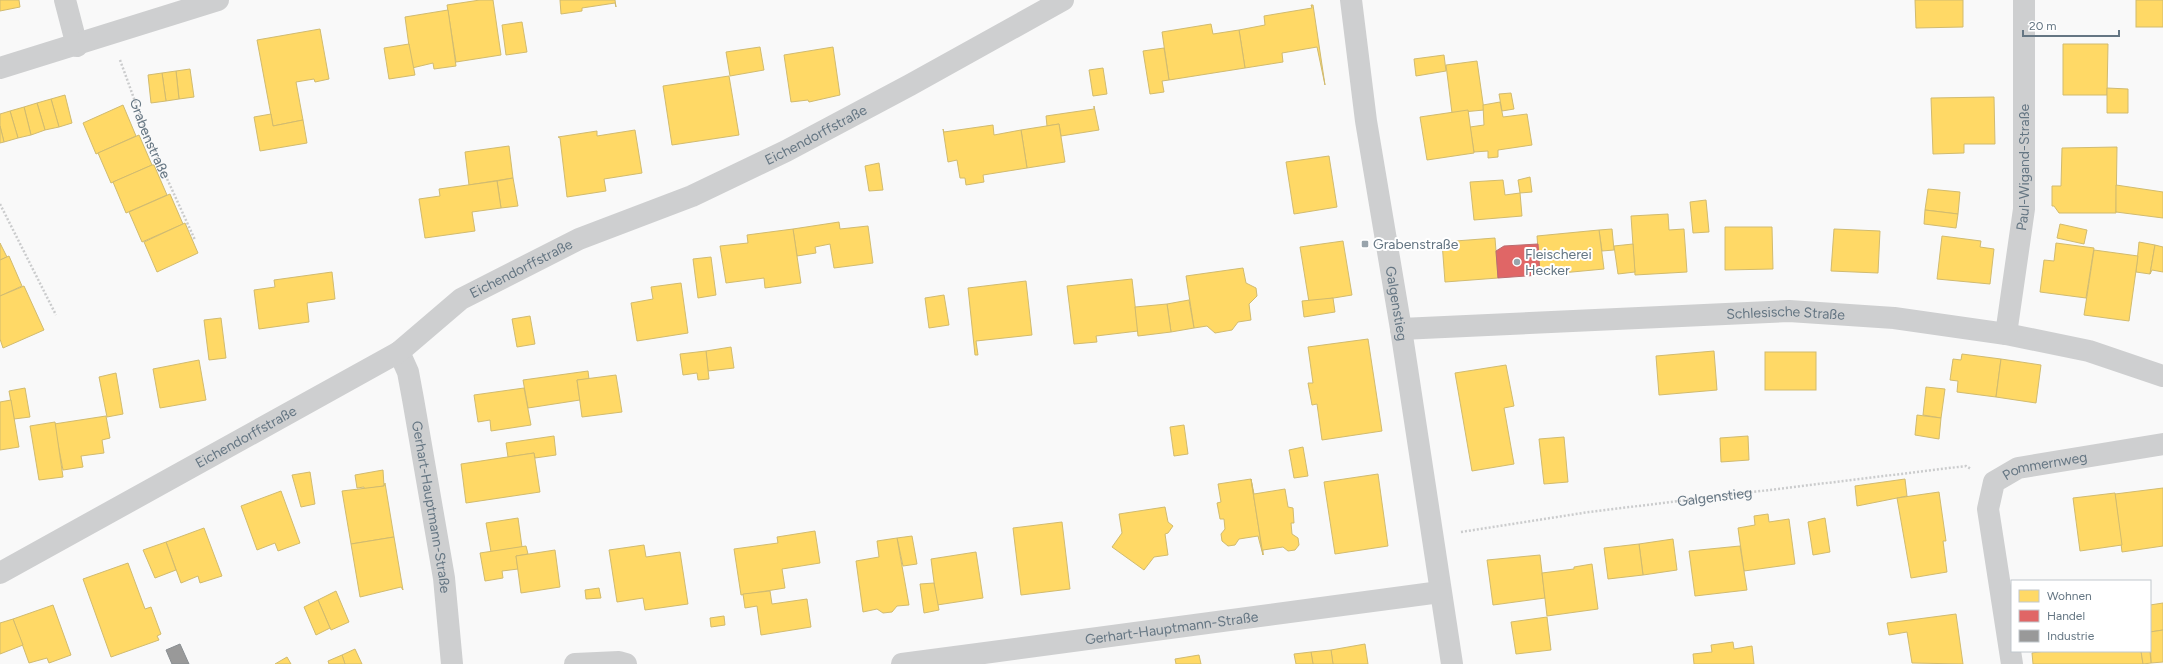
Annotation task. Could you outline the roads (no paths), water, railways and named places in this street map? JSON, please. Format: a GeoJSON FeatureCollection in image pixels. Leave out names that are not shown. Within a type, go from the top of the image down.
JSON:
{"type":"FeatureCollection","features":[{"type":"Feature","properties":{"kind":"street"},"geometry":{"type":"LineString","coordinates":[[65,0],[77,46]]}},
{"type":"Feature","properties":{"kind":"street"},"geometry":{"type":"LineString","coordinates":[[0,68],[77,46],[218,0]]}},
{"type":"Feature","properties":{"kind":"street","name":"Eichendorffstraße"},"geometry":{"type":"LineString","coordinates":[[0,573],[399,352],[461,299],[579,240],[692,196],[786,151],[910,85],[1063,0]]}},
{"type":"Feature","properties":{"kind":"street","name":"Galgenstieg"},"geometry":{"type":"LineString","coordinates":[[1351,0],[1366,121],[1401,329],[1452,664]]}},
{"type":"Feature","properties":{"kind":"street","name":"Paul-Wigand-Straße"},"geometry":{"type":"LineString","coordinates":[[2006,334],[2024,209],[2024,0]]}},
{"type":"Feature","properties":{"kind":"street","name":"Schlesische Straße"},"geometry":{"type":"LineString","coordinates":[[1401,329],[1789,311],[1894,318],[2006,334],[2089,351],[2163,376]]}},
{"type":"Feature","properties":{"kind":"street","name":"Gerhart-Hauptmann-Straße"},"geometry":{"type":"LineString","coordinates":[[399,352],[408,372],[443,571],[452,664]]}},
{"type":"Feature","properties":{"kind":"street","name":"Pommernweg"},"geometry":{"type":"LineString","coordinates":[[2012,664],[1988,509],[1994,482],[2018,468],[2163,444]]}},
{"type":"Feature","properties":{"kind":"street","name":"Gerhart-Hauptmann-Straße"},"geometry":{"type":"LineString","coordinates":[[902,664],[1440,592]]}},
{"type":"Feature","properties":{"kind":"street"},"geometry":{"type":"LineString","coordinates":[[575,664],[619,662],[626,664]]}},
{"type":"Feature","properties":{"kind":"place","name":"Grabenstraße"},"geometry":{"type":"Point","coordinates":[1365,244]}},
{"type":"Feature","properties":{"kind":"place","name":"Fleischerei Hecker"},"geometry":{"type":"Point","coordinates":[1517,262]}}]}
